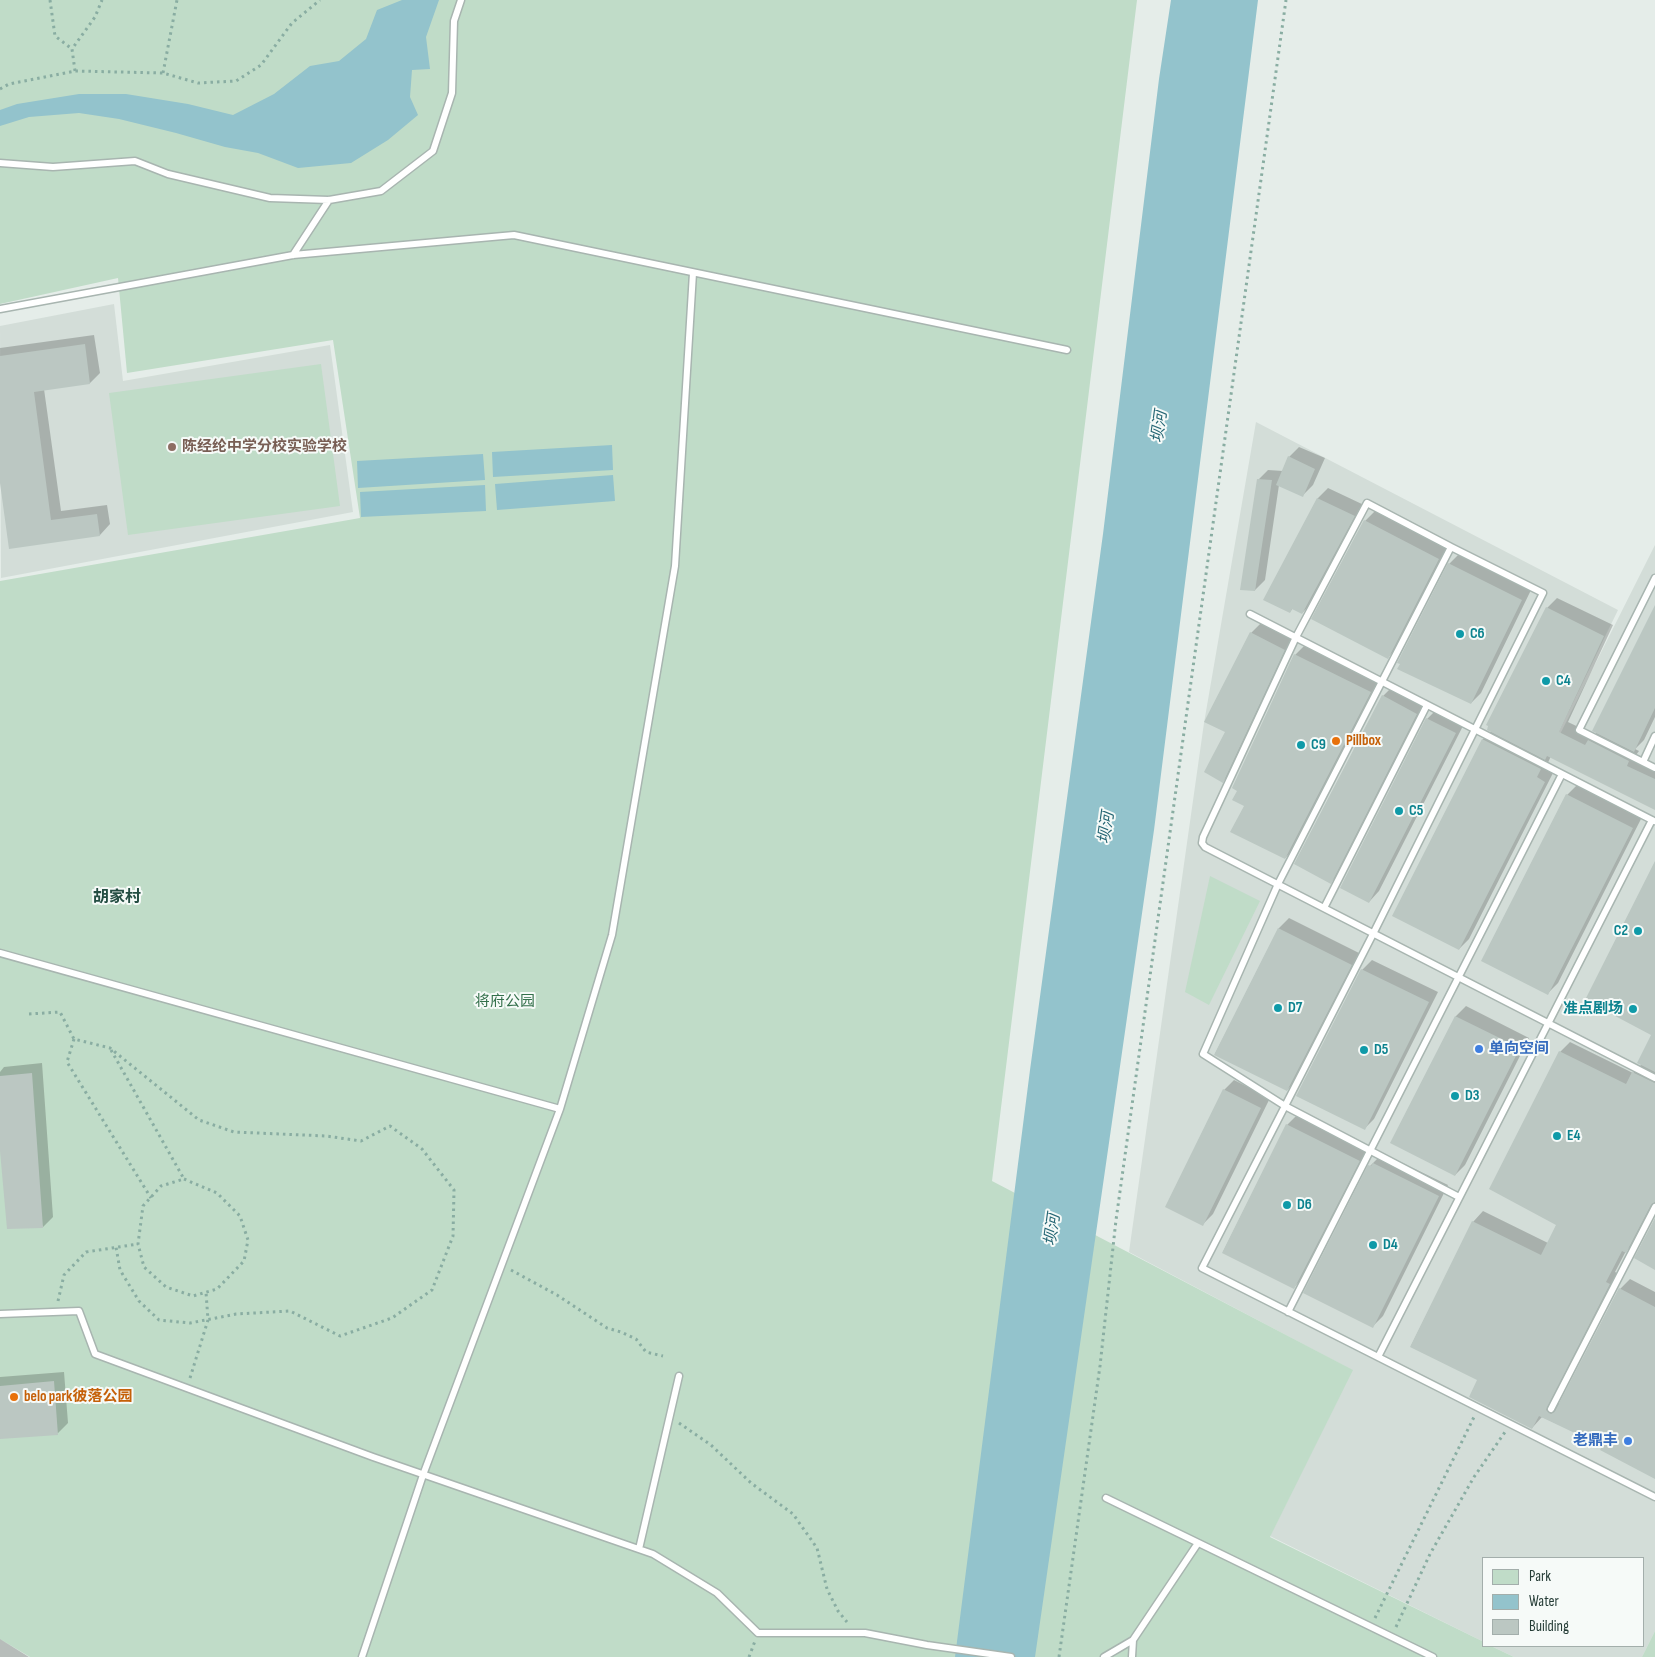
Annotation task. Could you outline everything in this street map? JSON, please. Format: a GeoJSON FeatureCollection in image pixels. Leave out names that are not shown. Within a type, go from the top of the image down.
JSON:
{"type":"FeatureCollection","features":[{"type":"Feature","properties":{"kind":"lane"},"geometry":{"type":"LineString","coordinates":[[0,163],[53,166],[135,161],[168,174],[270,198],[328,200],[381,191],[433,151],[452,93],[454,21],[462,0]]}},
{"type":"Feature","properties":{"kind":"lane"},"geometry":{"type":"LineString","coordinates":[[293,255],[328,200]]}},
{"type":"Feature","properties":{"kind":"lane"},"geometry":{"type":"LineString","coordinates":[[0,309],[293,255],[514,235],[1067,350]]}},
{"type":"Feature","properties":{"kind":"lane"},"geometry":{"type":"LineString","coordinates":[[362,1657],[423,1475],[560,1110],[612,935],[675,566],[693,273]]}},
{"type":"Feature","properties":{"kind":"lane"},"geometry":{"type":"LineString","coordinates":[[1655,1078],[1548,1024],[1373,934],[1278,884],[1205,847],[1202,843],[1296,638],[1367,503],[1543,593],[1373,934],[1202,1268],[1655,1497]]}},
{"type":"Feature","properties":{"kind":"lane"},"geometry":{"type":"LineString","coordinates":[[1451,547],[1278,884],[1203,1054],[1285,1106],[1460,1198]]}},
{"type":"Feature","properties":{"kind":"lane"},"geometry":{"type":"LineString","coordinates":[[1655,578],[1579,730],[1655,768]]}},
{"type":"Feature","properties":{"kind":"lane"},"geometry":{"type":"LineString","coordinates":[[1250,614],[1653,821],[1378,1357]]}},
{"type":"Feature","properties":{"kind":"lane"},"geometry":{"type":"LineString","coordinates":[[1324,908],[1427,705]]}},
{"type":"Feature","properties":{"kind":"lane"},"geometry":{"type":"LineString","coordinates":[[1643,762],[1655,736]]}},
{"type":"Feature","properties":{"kind":"lane"},"geometry":{"type":"LineString","coordinates":[[1288,1312],[1562,774]]}},
{"type":"Feature","properties":{"kind":"lane"},"geometry":{"type":"LineString","coordinates":[[0,953],[560,1110]]}},
{"type":"Feature","properties":{"kind":"lane"},"geometry":{"type":"LineString","coordinates":[[1552,1408],[1655,1206]]}},
{"type":"Feature","properties":{"kind":"lane"},"geometry":{"type":"LineString","coordinates":[[0,1314],[79,1311],[95,1354],[373,1458],[653,1554],[717,1594],[758,1633],[866,1633],[927,1645],[1011,1657]]}},
{"type":"Feature","properties":{"kind":"lane"},"geometry":{"type":"LineString","coordinates":[[638,1549],[679,1376]]}},
{"type":"Feature","properties":{"kind":"lane"},"geometry":{"type":"LineString","coordinates":[[1106,1498],[1433,1657]]}},
{"type":"Feature","properties":{"kind":"lane"},"geometry":{"type":"LineString","coordinates":[[1104,1657],[1133,1640],[1198,1543]]}},
{"type":"Feature","properties":{"kind":"lane"},"geometry":{"type":"LineString","coordinates":[[1132,1657],[1133,1640]]}},
{"type":"Feature","properties":{"kind":"path"},"geometry":{"type":"LineString","coordinates":[[50,0],[55,36],[72,50],[75,71]]}},
{"type":"Feature","properties":{"kind":"path"},"geometry":{"type":"LineString","coordinates":[[72,50],[95,17],[102,0]]}},
{"type":"Feature","properties":{"kind":"path"},"geometry":{"type":"LineString","coordinates":[[163,73],[177,0]]}},
{"type":"Feature","properties":{"kind":"path"},"geometry":{"type":"LineString","coordinates":[[0,89],[9,84],[75,71],[163,73],[198,83],[236,81],[261,65],[292,23],[320,0]]}},
{"type":"Feature","properties":{"kind":"path"},"geometry":{"type":"LineString","coordinates":[[1059,1657],[1100,1366],[1116,1220],[1286,0]]}},
{"type":"Feature","properties":{"kind":"path"},"geometry":{"type":"LineString","coordinates":[[29,1014],[60,1012],[74,1039],[67,1062],[150,1198]]}},
{"type":"Feature","properties":{"kind":"path"},"geometry":{"type":"LineString","coordinates":[[74,1039],[110,1048],[199,1120],[234,1132],[326,1136],[361,1141],[390,1126],[422,1149],[454,1190],[453,1236],[432,1290],[392,1318],[340,1336],[290,1310],[236,1314],[190,1324],[159,1320],[139,1301],[120,1270],[116,1247]]}},
{"type":"Feature","properties":{"kind":"path"},"geometry":{"type":"LineString","coordinates":[[110,1048],[184,1179],[217,1193],[240,1216],[248,1240],[244,1261],[217,1289],[193,1296],[166,1287],[144,1268],[138,1244],[143,1206],[162,1186],[184,1179]]}},
{"type":"Feature","properties":{"kind":"path"},"geometry":{"type":"LineString","coordinates":[[56,1312],[64,1276],[86,1252],[138,1244]]}},
{"type":"Feature","properties":{"kind":"path"},"geometry":{"type":"LineString","coordinates":[[501,1264],[557,1295],[607,1328],[636,1339],[646,1352],[663,1356]]}},
{"type":"Feature","properties":{"kind":"path"},"geometry":{"type":"LineString","coordinates":[[187,1387],[208,1320],[206,1292]]}},
{"type":"Feature","properties":{"kind":"path"},"geometry":{"type":"LineString","coordinates":[[1370,1627],[1479,1408]]}},
{"type":"Feature","properties":{"kind":"path"},"geometry":{"type":"LineString","coordinates":[[670,1417],[711,1445],[751,1483],[793,1514],[817,1548],[827,1590],[838,1611],[855,1633]]}},
{"type":"Feature","properties":{"kind":"path"},"geometry":{"type":"LineString","coordinates":[[1391,1637],[1430,1554],[1474,1477],[1510,1424]]}},
{"type":"Feature","properties":{"kind":"path"},"geometry":{"type":"LineString","coordinates":[[749,1657],[758,1633]]}},
{"type":"Feature","properties":{"kind":"shaded area","name":"陈经纶中学分校实验学校"},"geometry":{"type":"Polygon","coordinates":[[[114,304],[123,381],[330,345],[353,512],[1,578],[0,326],[114,304]]]}},
{"type":"Feature","properties":{"kind":"shaded area"},"geometry":{"type":"Polygon","coordinates":[[[1256,422],[1618,610],[1551,748],[1655,802],[1655,1631],[1642,1657],[1514,1657],[1493,1647],[1645,1647],[1645,1557],[1482,1557],[1482,1641],[1270,1536],[1352,1370],[1129,1252],[1204,723],[1256,422]]]}},
{"type":"Feature","properties":{"kind":"shaded area"},"geometry":{"type":"Polygon","coordinates":[[[1655,545],[1655,799],[1554,746],[1655,545]]]}},
{"type":"Feature","properties":{"kind":"green space","name":"将府公园"},"geometry":{"type":"Polygon","coordinates":[[[0,0],[1137,0],[992,1181],[1353,1370],[1270,1537],[1482,1641],[1482,1647],[1493,1647],[1514,1657],[30,1657],[0,1639],[0,581],[360,518],[333,340],[127,373],[118,278],[0,304],[0,0]]]}},
{"type":"Feature","properties":{"kind":"green space"},"geometry":{"type":"Polygon","coordinates":[[[321,364],[340,506],[128,535],[109,393],[321,364]]]}},
{"type":"Feature","properties":{"kind":"green space"},"geometry":{"type":"Polygon","coordinates":[[[1210,876],[1260,901],[1209,1005],[1185,992],[1210,876]]]}},
{"type":"Feature","properties":{"kind":"green space"},"geometry":{"type":"Polygon","coordinates":[[[1655,1631],[1655,1657],[1642,1657],[1655,1631]]]}},
{"type":"Feature","properties":{"kind":"water"},"geometry":{"type":"Polygon","coordinates":[[[402,0],[439,0],[426,37],[430,69],[412,70],[410,97],[418,115],[388,140],[351,163],[298,168],[258,153],[225,147],[119,119],[79,113],[29,117],[0,126],[0,110],[17,104],[79,94],[126,94],[188,104],[233,115],[274,94],[310,66],[339,61],[366,39],[377,10],[402,0]]]}},
{"type":"Feature","properties":{"kind":"water","name":"坝河"},"geometry":{"type":"Polygon","coordinates":[[[1171,0],[1258,0],[1154,830],[1035,1657],[955,1657],[1030,1070],[1103,534],[1159,79],[1171,0]]]}},
{"type":"Feature","properties":{"kind":"water"},"geometry":{"type":"Polygon","coordinates":[[[612,445],[613,470],[493,477],[492,452],[612,445]]]}},
{"type":"Feature","properties":{"kind":"water"},"geometry":{"type":"Polygon","coordinates":[[[483,454],[485,480],[358,488],[357,461],[483,454]]]}},
{"type":"Feature","properties":{"kind":"water"},"geometry":{"type":"Polygon","coordinates":[[[613,475],[615,501],[497,510],[495,484],[613,475]]]}},
{"type":"Feature","properties":{"kind":"water"},"geometry":{"type":"Polygon","coordinates":[[[485,485],[486,511],[361,517],[360,492],[485,485]]]}},
{"type":"Feature","properties":{"kind":"building"},"geometry":{"type":"Polygon","coordinates":[[[85,344],[90,384],[34,392],[51,520],[97,514],[100,536],[9,549],[0,483],[0,356],[85,344]]]}},
{"type":"Feature","properties":{"kind":"building"},"geometry":{"type":"Polygon","coordinates":[[[1288,456],[1315,469],[1303,497],[1276,485],[1288,456]]]}},
{"type":"Feature","properties":{"kind":"building"},"geometry":{"type":"Polygon","coordinates":[[[1257,479],[1272,480],[1255,591],[1240,590],[1257,479]]]}},
{"type":"Feature","properties":{"kind":"building"},"geometry":{"type":"Polygon","coordinates":[[[1317,498],[1355,516],[1302,614],[1292,609],[1290,613],[1263,600],[1317,498]]]}},
{"type":"Feature","properties":{"kind":"building"},"geometry":{"type":"Polygon","coordinates":[[[1364,520],[1439,559],[1388,659],[1311,619],[1364,520]]]}},
{"type":"Feature","properties":{"kind":"building","name":"C6"},"geometry":{"type":"Polygon","coordinates":[[[1448,563],[1522,600],[1471,704],[1397,669],[1400,664],[1397,663],[1448,563]]]}},
{"type":"Feature","properties":{"kind":"building"},"geometry":{"type":"Polygon","coordinates":[[[1655,605],[1655,708],[1634,752],[1592,731],[1655,605]]]}},
{"type":"Feature","properties":{"kind":"building","name":"C4"},"geometry":{"type":"Polygon","coordinates":[[[1546,607],[1604,636],[1559,732],[1585,745],[1588,740],[1629,761],[1627,766],[1655,779],[1655,810],[1547,756],[1545,760],[1487,730],[1488,726],[1486,725],[1546,607]]]}},
{"type":"Feature","properties":{"kind":"building"},"geometry":{"type":"Polygon","coordinates":[[[1250,632],[1285,650],[1223,783],[1204,772],[1225,732],[1204,722],[1250,632]]]}},
{"type":"Feature","properties":{"kind":"building","name":"C9"},"geometry":{"type":"Polygon","coordinates":[[[1294,654],[1371,692],[1285,859],[1230,832],[1244,806],[1232,800],[1237,791],[1232,788],[1294,654]]]}},
{"type":"Feature","properties":{"kind":"building"},"geometry":{"type":"Polygon","coordinates":[[[1382,695],[1417,714],[1331,884],[1294,864],[1382,695]]]}},
{"type":"Feature","properties":{"kind":"building","name":"C5"},"geometry":{"type":"Polygon","coordinates":[[[1426,718],[1456,733],[1369,903],[1340,888],[1426,718]]]}},
{"type":"Feature","properties":{"kind":"building"},"geometry":{"type":"Polygon","coordinates":[[[1482,739],[1541,769],[1537,777],[1545,782],[1459,950],[1392,916],[1482,739]]]}},
{"type":"Feature","properties":{"kind":"building"},"geometry":{"type":"Polygon","coordinates":[[[1566,794],[1633,828],[1548,995],[1481,961],[1566,794]]]}},
{"type":"Feature","properties":{"kind":"building","name":"C2"},"geometry":{"type":"Polygon","coordinates":[[[1655,861],[1655,1072],[1637,1063],[1651,1035],[1585,1000],[1655,861]]]}},
{"type":"Feature","properties":{"kind":"building","name":"D7"},"geometry":{"type":"Polygon","coordinates":[[[1278,928],[1352,965],[1287,1091],[1214,1055],[1278,928]]]}},
{"type":"Feature","properties":{"kind":"building","name":"D5"},"geometry":{"type":"Polygon","coordinates":[[[1361,969],[1429,1002],[1365,1130],[1296,1096],[1361,969]]]}},
{"type":"Feature","properties":{"kind":"building","name":"D3"},"geometry":{"type":"Polygon","coordinates":[[[1455,1016],[1520,1048],[1455,1176],[1390,1143],[1455,1016]]]}},
{"type":"Feature","properties":{"kind":"building"},"geometry":{"type":"Polygon","coordinates":[[[1559,1051],[1626,1084],[1632,1072],[1655,1083],[1655,1202],[1651,1205],[1626,1253],[1622,1251],[1606,1282],[1610,1284],[1546,1410],[1551,1414],[1555,1411],[1619,1288],[1655,1307],[1655,1479],[1600,1450],[1602,1446],[1539,1416],[1532,1429],[1469,1397],[1477,1380],[1410,1347],[1472,1221],[1541,1255],[1556,1225],[1489,1189],[1559,1051]]]}},
{"type":"Feature","properties":{"kind":"building"},"geometry":{"type":"Polygon","coordinates":[[[32,1073],[43,1228],[7,1229],[0,1151],[0,1076],[32,1073]]]}},
{"type":"Feature","properties":{"kind":"building"},"geometry":{"type":"Polygon","coordinates":[[[1223,1089],[1261,1108],[1203,1226],[1165,1207],[1223,1089]]]}},
{"type":"Feature","properties":{"kind":"building","name":"D6"},"geometry":{"type":"Polygon","coordinates":[[[1286,1124],[1360,1161],[1294,1289],[1222,1253],[1286,1124]]]}},
{"type":"Feature","properties":{"kind":"building","name":"D4"},"geometry":{"type":"Polygon","coordinates":[[[1373,1163],[1439,1196],[1373,1328],[1303,1293],[1368,1165],[1371,1166],[1373,1163]]]}},
{"type":"Feature","properties":{"kind":"building"},"geometry":{"type":"Polygon","coordinates":[[[1655,1218],[1655,1270],[1634,1258],[1655,1218]]]}},
{"type":"Feature","properties":{"kind":"building"},"geometry":{"type":"Polygon","coordinates":[[[54,1381],[58,1435],[0,1439],[0,1386],[54,1381]]]}},
{"type":"Feature","properties":{"kind":"place","name":"陈经纶中学分校实验学校"},"geometry":{"type":"Point","coordinates":[172,447]}},
{"type":"Feature","properties":{"kind":"place","name":"C6"},"geometry":{"type":"Point","coordinates":[1460,634]}},
{"type":"Feature","properties":{"kind":"place","name":"C4"},"geometry":{"type":"Point","coordinates":[1546,681]}},
{"type":"Feature","properties":{"kind":"place","name":"Pillbox"},"geometry":{"type":"Point","coordinates":[1336,741]}},
{"type":"Feature","properties":{"kind":"place","name":"C9"},"geometry":{"type":"Point","coordinates":[1301,745]}},
{"type":"Feature","properties":{"kind":"place","name":"C5"},"geometry":{"type":"Point","coordinates":[1399,811]}},
{"type":"Feature","properties":{"kind":"place","name":"C2"},"geometry":{"type":"Point","coordinates":[1638,931]}},
{"type":"Feature","properties":{"kind":"place","name":"D7"},"geometry":{"type":"Point","coordinates":[1278,1008]}},
{"type":"Feature","properties":{"kind":"place","name":"准点剧场"},"geometry":{"type":"Point","coordinates":[1633,1009]}},
{"type":"Feature","properties":{"kind":"place","name":"单向空间"},"geometry":{"type":"Point","coordinates":[1479,1049]}},
{"type":"Feature","properties":{"kind":"place","name":"D5"},"geometry":{"type":"Point","coordinates":[1364,1050]}},
{"type":"Feature","properties":{"kind":"place","name":"D3"},"geometry":{"type":"Point","coordinates":[1455,1096]}},
{"type":"Feature","properties":{"kind":"place","name":"E4"},"geometry":{"type":"Point","coordinates":[1557,1136]}},
{"type":"Feature","properties":{"kind":"place","name":"D6"},"geometry":{"type":"Point","coordinates":[1287,1205]}},
{"type":"Feature","properties":{"kind":"place","name":"D4"},"geometry":{"type":"Point","coordinates":[1373,1245]}},
{"type":"Feature","properties":{"kind":"place","name":"belo park彼落公园"},"geometry":{"type":"Point","coordinates":[14,1397]}},
{"type":"Feature","properties":{"kind":"place","name":"老鼎丰"},"geometry":{"type":"Point","coordinates":[1628,1441]}},
{"type":"Feature","properties":{"kind":"district","name":"胡家村"},"geometry":{"type":"Point","coordinates":[117,898]}}]}
